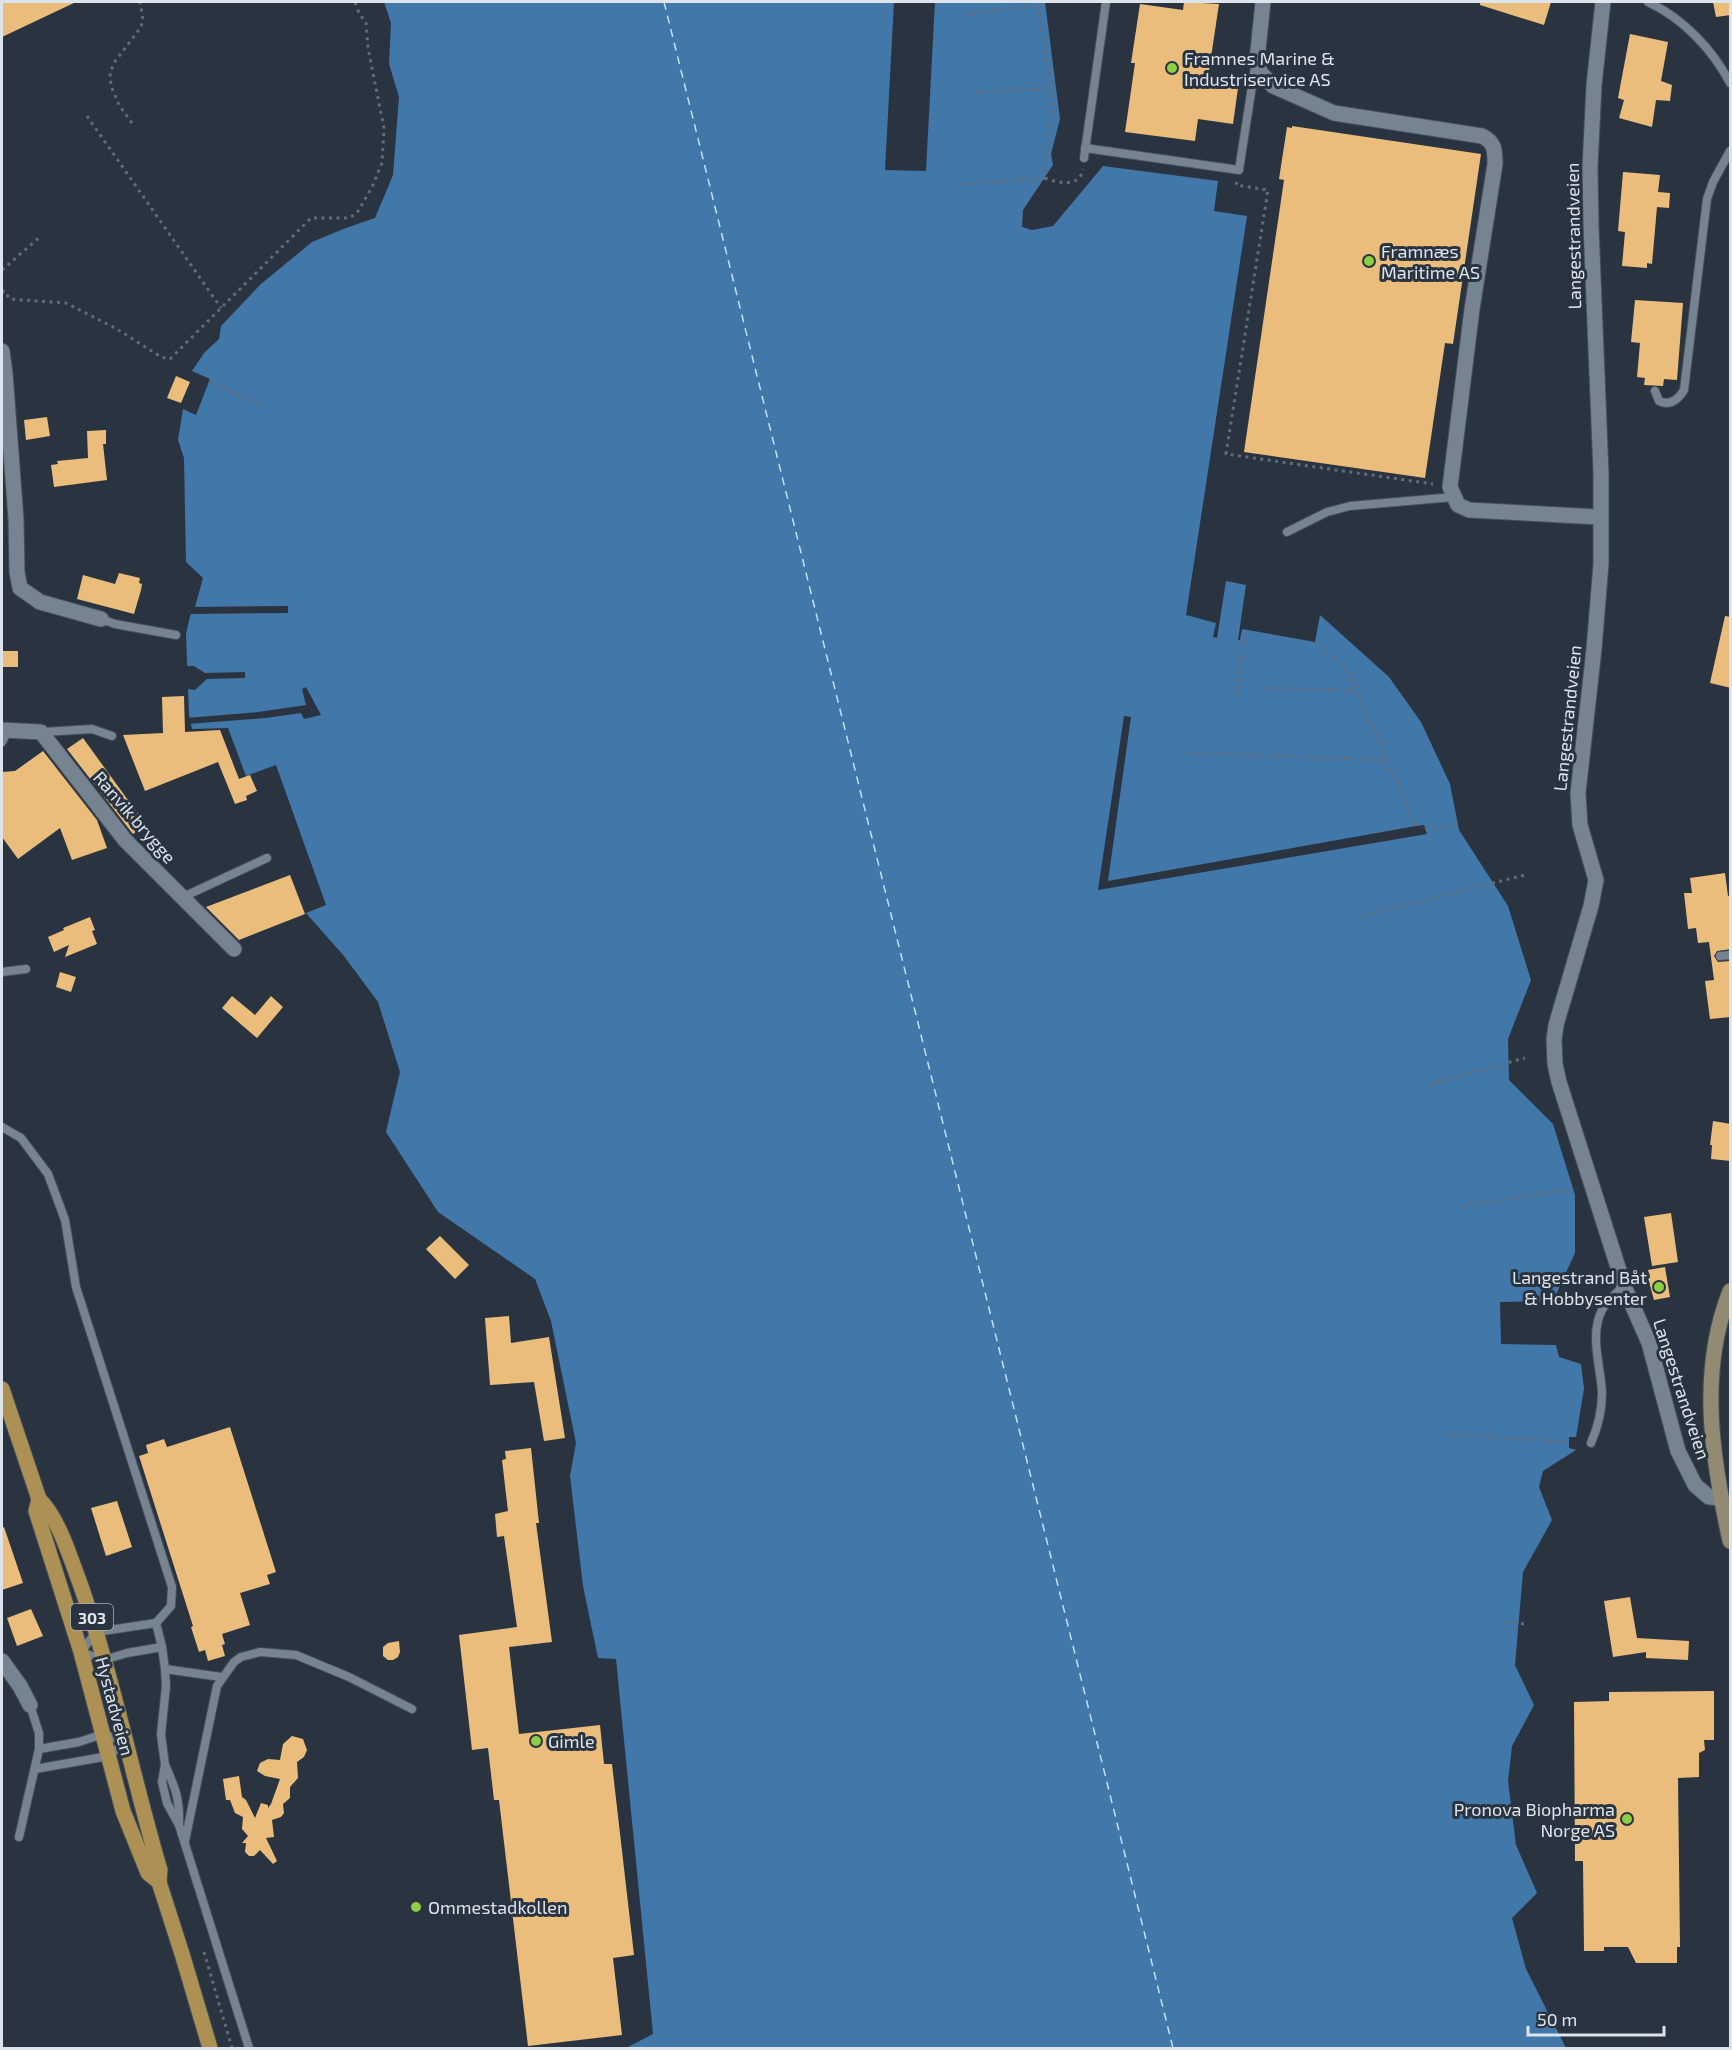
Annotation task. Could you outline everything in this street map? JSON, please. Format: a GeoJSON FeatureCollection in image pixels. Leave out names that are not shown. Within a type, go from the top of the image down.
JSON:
{"type":"FeatureCollection","features":[{"type":"Feature","properties":{"kind":"main road"},"geometry":{"type":"LineString","coordinates":[[1731,1291],[1719,1326],[1711,1383],[1712,1433],[1721,1498],[1731,1541]]}},
{"type":"Feature","properties":{"kind":"main road","name":"Hystadveien"},"geometry":{"type":"LineString","coordinates":[[3,1398],[39,1499],[47,1507],[69,1552],[96,1632],[160,1870],[159,1882],[210,2049]]}},
{"type":"Feature","properties":{"kind":"main road","name":"Hystadveien"},"geometry":{"type":"LineString","coordinates":[[39,1499],[36,1511],[81,1652],[123,1811],[148,1873],[159,1882]]}},
{"type":"Feature","properties":{"kind":"street"},"geometry":{"type":"LineString","coordinates":[[1263,2],[1257,60],[1260,72],[1273,86],[1334,113],[1490,139],[1495,150],[1495,164],[1472,309],[1452,492],[1458,505],[1469,510],[1599,517]]}},
{"type":"Feature","properties":{"kind":"street","name":"Langestrandveien"},"geometry":{"type":"LineString","coordinates":[[1603,2],[1594,85],[1590,166],[1601,473],[1599,517],[1601,564],[1578,793],[1581,825],[1596,880],[1591,906],[1560,1006],[1554,1040],[1555,1064],[1624,1286],[1649,1343],[1678,1450],[1695,1485],[1709,1497],[1721,1498]]}},
{"type":"Feature","properties":{"kind":"street"},"geometry":{"type":"LineString","coordinates":[[2,351],[20,588],[40,602],[100,619]]}},
{"type":"Feature","properties":{"kind":"street"},"geometry":{"type":"LineString","coordinates":[[4,734],[41,732]]}},
{"type":"Feature","properties":{"kind":"street","name":"Ranvik brygge"},"geometry":{"type":"LineString","coordinates":[[41,732],[125,840],[234,949]]}},
{"type":"Feature","properties":{"kind":"street"},"geometry":{"type":"LineString","coordinates":[[2,1661],[30,1705]]}},
{"type":"Feature","properties":{"kind":"lane"},"geometry":{"type":"LineString","coordinates":[[1084,158],[1106,2]]}},
{"type":"Feature","properties":{"kind":"lane"},"geometry":{"type":"LineString","coordinates":[[1648,2],[1677,18],[1714,57],[1731,83]]}},
{"type":"Feature","properties":{"kind":"lane"},"geometry":{"type":"LineString","coordinates":[[1085,148],[1239,171],[1257,60]]}},
{"type":"Feature","properties":{"kind":"lane"},"geometry":{"type":"LineString","coordinates":[[1655,391],[1659,400],[1671,403],[1684,390],[1707,199],[1713,182],[1731,151]]}},
{"type":"Feature","properties":{"kind":"lane"},"geometry":{"type":"LineString","coordinates":[[1287,532],[1328,512],[1350,506],[1452,492]]}},
{"type":"Feature","properties":{"kind":"lane"},"geometry":{"type":"LineString","coordinates":[[100,619],[115,624],[176,635]]}},
{"type":"Feature","properties":{"kind":"lane"},"geometry":{"type":"LineString","coordinates":[[41,732],[92,729],[112,736]]}},
{"type":"Feature","properties":{"kind":"lane"},"geometry":{"type":"LineString","coordinates":[[182,898],[267,858]]}},
{"type":"Feature","properties":{"kind":"lane"},"geometry":{"type":"LineString","coordinates":[[1720,956],[1731,955]]}},
{"type":"Feature","properties":{"kind":"lane"},"geometry":{"type":"LineString","coordinates":[[2,972],[26,969]]}},
{"type":"Feature","properties":{"kind":"lane"},"geometry":{"type":"LineString","coordinates":[[2,1127],[21,1138],[48,1174],[65,1220],[76,1287],[172,1587],[171,1606],[156,1623],[96,1632],[81,1652],[104,1660],[127,1653],[162,1647]]}},
{"type":"Feature","properties":{"kind":"lane"},"geometry":{"type":"LineString","coordinates":[[1591,1443],[1600,1414],[1602,1393],[1597,1330],[1601,1311],[1609,1299],[1624,1286]]}},
{"type":"Feature","properties":{"kind":"lane"},"geometry":{"type":"LineString","coordinates":[[156,1623],[162,1647],[166,1686],[161,1734],[165,1765],[162,1782],[167,1803],[179,1826],[249,2049]]}},
{"type":"Feature","properties":{"kind":"lane"},"geometry":{"type":"LineString","coordinates":[[184,1842],[213,1699],[221,1677],[234,1662],[249,1653],[296,1655],[349,1677],[412,1709]]}},
{"type":"Feature","properties":{"kind":"lane"},"geometry":{"type":"LineString","coordinates":[[165,1669],[221,1677]]}},
{"type":"Feature","properties":{"kind":"lane"},"geometry":{"type":"LineString","coordinates":[[19,1837],[39,1749],[39,1733],[30,1705]]}},
{"type":"Feature","properties":{"kind":"lane"},"geometry":{"type":"LineString","coordinates":[[35,1769],[109,1756],[125,1742],[103,1734],[79,1742],[39,1749]]}},
{"type":"Feature","properties":{"kind":"lane"},"geometry":{"type":"LineString","coordinates":[[165,1765],[176,1788],[180,1808],[179,1826]]}},
{"type":"Feature","properties":{"kind":"path"},"geometry":{"type":"LineString","coordinates":[[132,123],[118,105],[111,86],[110,72],[116,60],[141,27],[143,19],[140,2]]}},
{"type":"Feature","properties":{"kind":"path"},"geometry":{"type":"LineString","coordinates":[[2,293],[4,291],[10,299],[66,303],[117,329],[161,357],[170,359],[311,218],[349,218],[357,213],[382,164],[384,128],[368,48],[366,23],[355,2]]}},
{"type":"Feature","properties":{"kind":"path"},"geometry":{"type":"LineString","coordinates":[[970,14],[1037,3],[1053,94],[1045,178]]}},
{"type":"Feature","properties":{"kind":"path"},"geometry":{"type":"LineString","coordinates":[[976,92],[1052,88]]}},
{"type":"Feature","properties":{"kind":"path"},"geometry":{"type":"LineString","coordinates":[[87,116],[221,308]]}},
{"type":"Feature","properties":{"kind":"path"},"geometry":{"type":"LineString","coordinates":[[953,185],[1045,178],[1064,183],[1078,180],[1082,174],[1084,158]]}},
{"type":"Feature","properties":{"kind":"path"},"geometry":{"type":"LineString","coordinates":[[1239,171],[1236,185],[1268,190],[1226,454],[1452,492]]}},
{"type":"Feature","properties":{"kind":"path"},"geometry":{"type":"LineString","coordinates":[[2,270],[41,236]]}},
{"type":"Feature","properties":{"kind":"path"},"geometry":{"type":"LineString","coordinates":[[209,381],[259,404]]}},
{"type":"Feature","properties":{"kind":"path"},"geometry":{"type":"LineString","coordinates":[[1236,696],[1245,630]]}},
{"type":"Feature","properties":{"kind":"path"},"geometry":{"type":"LineString","coordinates":[[1315,642],[1348,671],[1416,826]]}},
{"type":"Feature","properties":{"kind":"path"},"geometry":{"type":"LineString","coordinates":[[1268,688],[1357,691]]}},
{"type":"Feature","properties":{"kind":"path"},"geometry":{"type":"LineString","coordinates":[[1179,753],[1388,760]]}},
{"type":"Feature","properties":{"kind":"path"},"geometry":{"type":"LineString","coordinates":[[1425,828],[1458,825]]}},
{"type":"Feature","properties":{"kind":"path"},"geometry":{"type":"LineString","coordinates":[[1362,916],[1525,875]]}},
{"type":"Feature","properties":{"kind":"path"},"geometry":{"type":"LineString","coordinates":[[1429,1084],[1525,1058]]}},
{"type":"Feature","properties":{"kind":"path"},"geometry":{"type":"LineString","coordinates":[[1462,1206],[1573,1189]]}},
{"type":"Feature","properties":{"kind":"path"},"geometry":{"type":"LineString","coordinates":[[1443,1434],[1569,1442]]}},
{"type":"Feature","properties":{"kind":"path"},"geometry":{"type":"LineString","coordinates":[[1506,1623],[1528,1624]]}},
{"type":"Feature","properties":{"kind":"path"},"geometry":{"type":"LineString","coordinates":[[201,1942],[232,2049]]}},
{"type":"Feature","properties":{"kind":"water"},"geometry":{"type":"Polygon","coordinates":[[[384,2],[894,2],[885,170],[926,171],[935,2],[1045,2],[1060,119],[1051,154],[1053,165],[1023,210],[1022,227],[1032,230],[1053,226],[1103,166],[1218,181],[1214,211],[1247,216],[1186,615],[1216,623],[1213,637],[1217,638],[1226,581],[1246,585],[1238,640],[1240,640],[1242,629],[1315,642],[1320,615],[1389,677],[1421,722],[1450,784],[1459,830],[1508,906],[1531,980],[1508,1039],[1509,1080],[1553,1124],[1575,1195],[1575,1253],[1553,1301],[1500,1302],[1501,1344],[1556,1345],[1559,1357],[1581,1364],[1584,1389],[1576,1437],[1569,1437],[1569,1448],[1576,1450],[1543,1471],[1539,1487],[1552,1520],[1523,1572],[1515,1665],[1534,1705],[1512,1746],[1508,1781],[1516,1845],[1537,1893],[1512,1918],[1526,1969],[1566,2048],[626,2048],[653,2034],[616,1659],[598,1658],[583,1586],[570,1476],[576,1443],[551,1321],[535,1279],[438,1212],[386,1132],[400,1072],[378,1002],[344,956],[306,913],[326,905],[276,765],[246,776],[228,728],[192,729],[189,715],[186,634],[203,578],[186,562],[184,458],[178,440],[183,409],[196,415],[210,379],[192,371],[204,353],[219,339],[221,326],[261,284],[312,242],[375,218],[393,175],[399,97],[389,64],[391,23],[384,2]]]}},
{"type":"Feature","properties":{"kind":"pier"},"geometry":{"type":"Polygon","coordinates":[[[288,606],[288,613],[188,614],[191,607],[288,606]]]}},
{"type":"Feature","properties":{"kind":"pier"},"geometry":{"type":"Polygon","coordinates":[[[185,666],[194,666],[205,673],[245,672],[245,678],[207,679],[195,690],[187,689],[185,666]]]}},
{"type":"Feature","properties":{"kind":"pier"},"geometry":{"type":"Polygon","coordinates":[[[306,687],[321,715],[304,719],[301,713],[188,724],[186,718],[306,705],[302,689],[306,687]]]}},
{"type":"Feature","properties":{"kind":"pier"},"geometry":{"type":"Polygon","coordinates":[[[1124,716],[1131,717],[1108,881],[1416,826],[1424,825],[1427,834],[1098,890],[1124,716]]]}},
{"type":"Feature","properties":{"kind":"building"},"geometry":{"type":"Polygon","coordinates":[[[2,2],[76,2],[2,37],[2,2]]]}},
{"type":"Feature","properties":{"kind":"building","name":"Framnes Marine & Industriservice AS"},"geometry":{"type":"Polygon","coordinates":[[[1184,2],[1219,4],[1207,84],[1238,88],[1233,124],[1198,119],[1195,141],[1125,132],[1135,63],[1131,63],[1140,4],[1183,10],[1184,2]]]}},
{"type":"Feature","properties":{"kind":"building"},"geometry":{"type":"Polygon","coordinates":[[[1480,2],[1551,2],[1544,25],[1480,5],[1480,2]]]}},
{"type":"Feature","properties":{"kind":"building"},"geometry":{"type":"Polygon","coordinates":[[[1713,2],[1731,2],[1731,15],[1716,17],[1713,2]]]}},
{"type":"Feature","properties":{"kind":"building"},"geometry":{"type":"Polygon","coordinates":[[[1630,34],[1668,42],[1661,81],[1672,85],[1670,101],[1656,100],[1652,127],[1619,118],[1624,100],[1618,98],[1630,34]]]}},
{"type":"Feature","properties":{"kind":"building","name":"Framnæs Maritime AS"},"geometry":{"type":"Polygon","coordinates":[[[1292,126],[1481,154],[1453,344],[1445,343],[1425,478],[1244,452],[1284,180],[1279,179],[1287,127],[1292,128],[1292,126]]]}},
{"type":"Feature","properties":{"kind":"building"},"geometry":{"type":"Polygon","coordinates":[[[1623,172],[1660,175],[1658,192],[1670,193],[1669,208],[1657,207],[1652,264],[1647,263],[1647,268],[1622,266],[1625,232],[1618,231],[1623,172]]]}},
{"type":"Feature","properties":{"kind":"building"},"geometry":{"type":"Polygon","coordinates":[[[1635,300],[1683,303],[1677,380],[1664,379],[1663,386],[1644,385],[1645,378],[1637,377],[1640,343],[1631,342],[1635,300]]]}},
{"type":"Feature","properties":{"kind":"building"},"geometry":{"type":"Polygon","coordinates":[[[176,376],[190,382],[181,403],[167,398],[176,376]]]}},
{"type":"Feature","properties":{"kind":"building"},"geometry":{"type":"Polygon","coordinates":[[[47,417],[50,436],[26,440],[24,420],[47,417]]]}},
{"type":"Feature","properties":{"kind":"building"},"geometry":{"type":"Polygon","coordinates":[[[106,430],[106,444],[103,444],[107,480],[54,487],[51,465],[58,464],[57,461],[88,458],[87,431],[106,430]]]}},
{"type":"Feature","properties":{"kind":"building"},"geometry":{"type":"Polygon","coordinates":[[[119,573],[140,578],[141,590],[134,614],[77,599],[83,575],[115,584],[119,573]]]}},
{"type":"Feature","properties":{"kind":"building"},"geometry":{"type":"Polygon","coordinates":[[[1725,616],[1731,617],[1731,688],[1710,683],[1725,616]]]}},
{"type":"Feature","properties":{"kind":"building"},"geometry":{"type":"Polygon","coordinates":[[[2,651],[18,651],[18,667],[2,667],[2,651]]]}},
{"type":"Feature","properties":{"kind":"building"},"geometry":{"type":"Polygon","coordinates":[[[184,696],[185,732],[220,730],[239,779],[250,775],[257,791],[246,796],[247,800],[235,804],[218,762],[145,791],[123,735],[163,733],[162,697],[184,696]]]}},
{"type":"Feature","properties":{"kind":"building"},"geometry":{"type":"Polygon","coordinates":[[[83,738],[146,825],[133,834],[67,749],[83,738]]]}},
{"type":"Feature","properties":{"kind":"building"},"geometry":{"type":"Polygon","coordinates":[[[43,751],[97,820],[107,848],[72,860],[60,828],[18,859],[2,837],[2,772],[15,771],[43,751]]]}},
{"type":"Feature","properties":{"kind":"building"},"geometry":{"type":"Polygon","coordinates":[[[1725,873],[1728,896],[1731,896],[1731,949],[1717,951],[1714,956],[1718,962],[1731,961],[1731,1017],[1710,1019],[1705,981],[1714,980],[1709,942],[1698,943],[1696,928],[1688,929],[1684,893],[1692,893],[1690,878],[1725,873]]]}},
{"type":"Feature","properties":{"kind":"building"},"geometry":{"type":"Polygon","coordinates":[[[290,875],[305,914],[239,940],[206,907],[290,875]]]}},
{"type":"Feature","properties":{"kind":"building"},"geometry":{"type":"Polygon","coordinates":[[[90,917],[97,944],[65,957],[69,945],[54,952],[48,937],[90,917]]]}},
{"type":"Feature","properties":{"kind":"building"},"geometry":{"type":"Polygon","coordinates":[[[60,972],[76,977],[71,992],[56,987],[60,972]]]}},
{"type":"Feature","properties":{"kind":"building"},"geometry":{"type":"Polygon","coordinates":[[[232,996],[255,1015],[271,996],[283,1007],[257,1038],[222,1008],[232,996]]]}},
{"type":"Feature","properties":{"kind":"building"},"geometry":{"type":"Polygon","coordinates":[[[1713,1121],[1731,1124],[1731,1161],[1711,1159],[1713,1121]]]}},
{"type":"Feature","properties":{"kind":"building"},"geometry":{"type":"Polygon","coordinates":[[[1671,1213],[1678,1262],[1652,1266],[1644,1217],[1671,1213]]]}},
{"type":"Feature","properties":{"kind":"building"},"geometry":{"type":"Polygon","coordinates":[[[440,1236],[469,1265],[455,1279],[426,1249],[440,1236]]]}},
{"type":"Feature","properties":{"kind":"building","name":"Langestrand Båt & Hobbysenter"},"geometry":{"type":"Polygon","coordinates":[[[1665,1267],[1670,1297],[1654,1300],[1648,1270],[1665,1267]]]}},
{"type":"Feature","properties":{"kind":"building"},"geometry":{"type":"Polygon","coordinates":[[[509,1316],[511,1343],[549,1337],[565,1438],[544,1441],[534,1382],[490,1385],[485,1318],[509,1316]]]}},
{"type":"Feature","properties":{"kind":"building"},"geometry":{"type":"Polygon","coordinates":[[[230,1427],[276,1572],[267,1575],[270,1584],[240,1593],[250,1625],[222,1634],[225,1656],[208,1661],[205,1650],[199,1652],[191,1627],[193,1626],[139,1456],[148,1453],[146,1445],[164,1439],[167,1447],[230,1427]]]}},
{"type":"Feature","properties":{"kind":"building","name":"Gimle"},"geometry":{"type":"Polygon","coordinates":[[[531,1448],[539,1523],[536,1523],[552,1642],[509,1647],[519,1734],[600,1725],[604,1764],[612,1764],[634,1955],[613,1958],[622,2035],[528,2046],[499,1800],[494,1800],[488,1748],[472,1750],[459,1635],[517,1627],[504,1536],[497,1537],[495,1514],[508,1511],[502,1460],[506,1459],[505,1451],[531,1448]]]}},
{"type":"Feature","properties":{"kind":"building"},"geometry":{"type":"Polygon","coordinates":[[[117,1501],[132,1547],[106,1556],[91,1508],[117,1501]]]}},
{"type":"Feature","properties":{"kind":"building"},"geometry":{"type":"Polygon","coordinates":[[[4,1527],[23,1583],[2,1590],[2,1528],[4,1527]]]}},
{"type":"Feature","properties":{"kind":"building"},"geometry":{"type":"Polygon","coordinates":[[[1630,1597],[1637,1638],[1689,1641],[1688,1660],[1646,1658],[1646,1652],[1613,1657],[1604,1601],[1630,1597]]]}},
{"type":"Feature","properties":{"kind":"building"},"geometry":{"type":"Polygon","coordinates":[[[31,1609],[43,1636],[17,1646],[7,1618],[31,1609]]]}},
{"type":"Feature","properties":{"kind":"building"},"geometry":{"type":"Polygon","coordinates":[[[399,1641],[398,1657],[388,1660],[383,1656],[383,1647],[388,1643],[399,1641]]]}},
{"type":"Feature","properties":{"kind":"building","name":"Pronova Biopharma Norge AS"},"geometry":{"type":"Polygon","coordinates":[[[1714,1691],[1714,1740],[1704,1740],[1705,1750],[1699,1753],[1699,1777],[1678,1778],[1680,1947],[1677,1947],[1677,1963],[1636,1963],[1628,1947],[1604,1947],[1604,1951],[1584,1951],[1583,1861],[1575,1861],[1574,1702],[1609,1701],[1609,1692],[1714,1691]]]}},
{"type":"Feature","properties":{"kind":"building"},"geometry":{"type":"Polygon","coordinates":[[[292,1736],[303,1739],[307,1750],[304,1757],[297,1762],[298,1778],[290,1787],[290,1798],[283,1804],[284,1813],[281,1817],[272,1820],[274,1837],[266,1838],[277,1861],[273,1864],[260,1850],[254,1856],[249,1856],[245,1852],[246,1843],[242,1843],[248,1836],[242,1829],[243,1817],[235,1813],[230,1800],[226,1800],[223,1779],[239,1776],[242,1797],[246,1800],[255,1818],[261,1803],[268,1805],[268,1808],[271,1804],[280,1779],[265,1776],[257,1771],[260,1763],[268,1759],[280,1760],[283,1744],[292,1736]]]}},
{"type":"Feature","properties":{"kind":"ferry route"},"geometry":{"type":"LineString","coordinates":[[664,2],[1173,2048]]}},
{"type":"Feature","properties":{"kind":"place","name":"Framnes Marine & Industriservice AS"},"geometry":{"type":"Point","coordinates":[1172,68]}},
{"type":"Feature","properties":{"kind":"place","name":"Framnæs Maritime AS"},"geometry":{"type":"Point","coordinates":[1369,261]}},
{"type":"Feature","properties":{"kind":"place","name":"Langestrand Båt & Hobbysenter"},"geometry":{"type":"Point","coordinates":[1659,1287]}},
{"type":"Feature","properties":{"kind":"place","name":"Gimle"},"geometry":{"type":"Point","coordinates":[536,1741]}},
{"type":"Feature","properties":{"kind":"place","name":"Pronova Biopharma Norge AS"},"geometry":{"type":"Point","coordinates":[1627,1819]}},
{"type":"Feature","properties":{"kind":"place","name":"Ommestadkollen"},"geometry":{"type":"Point","coordinates":[416,1907]}}]}
